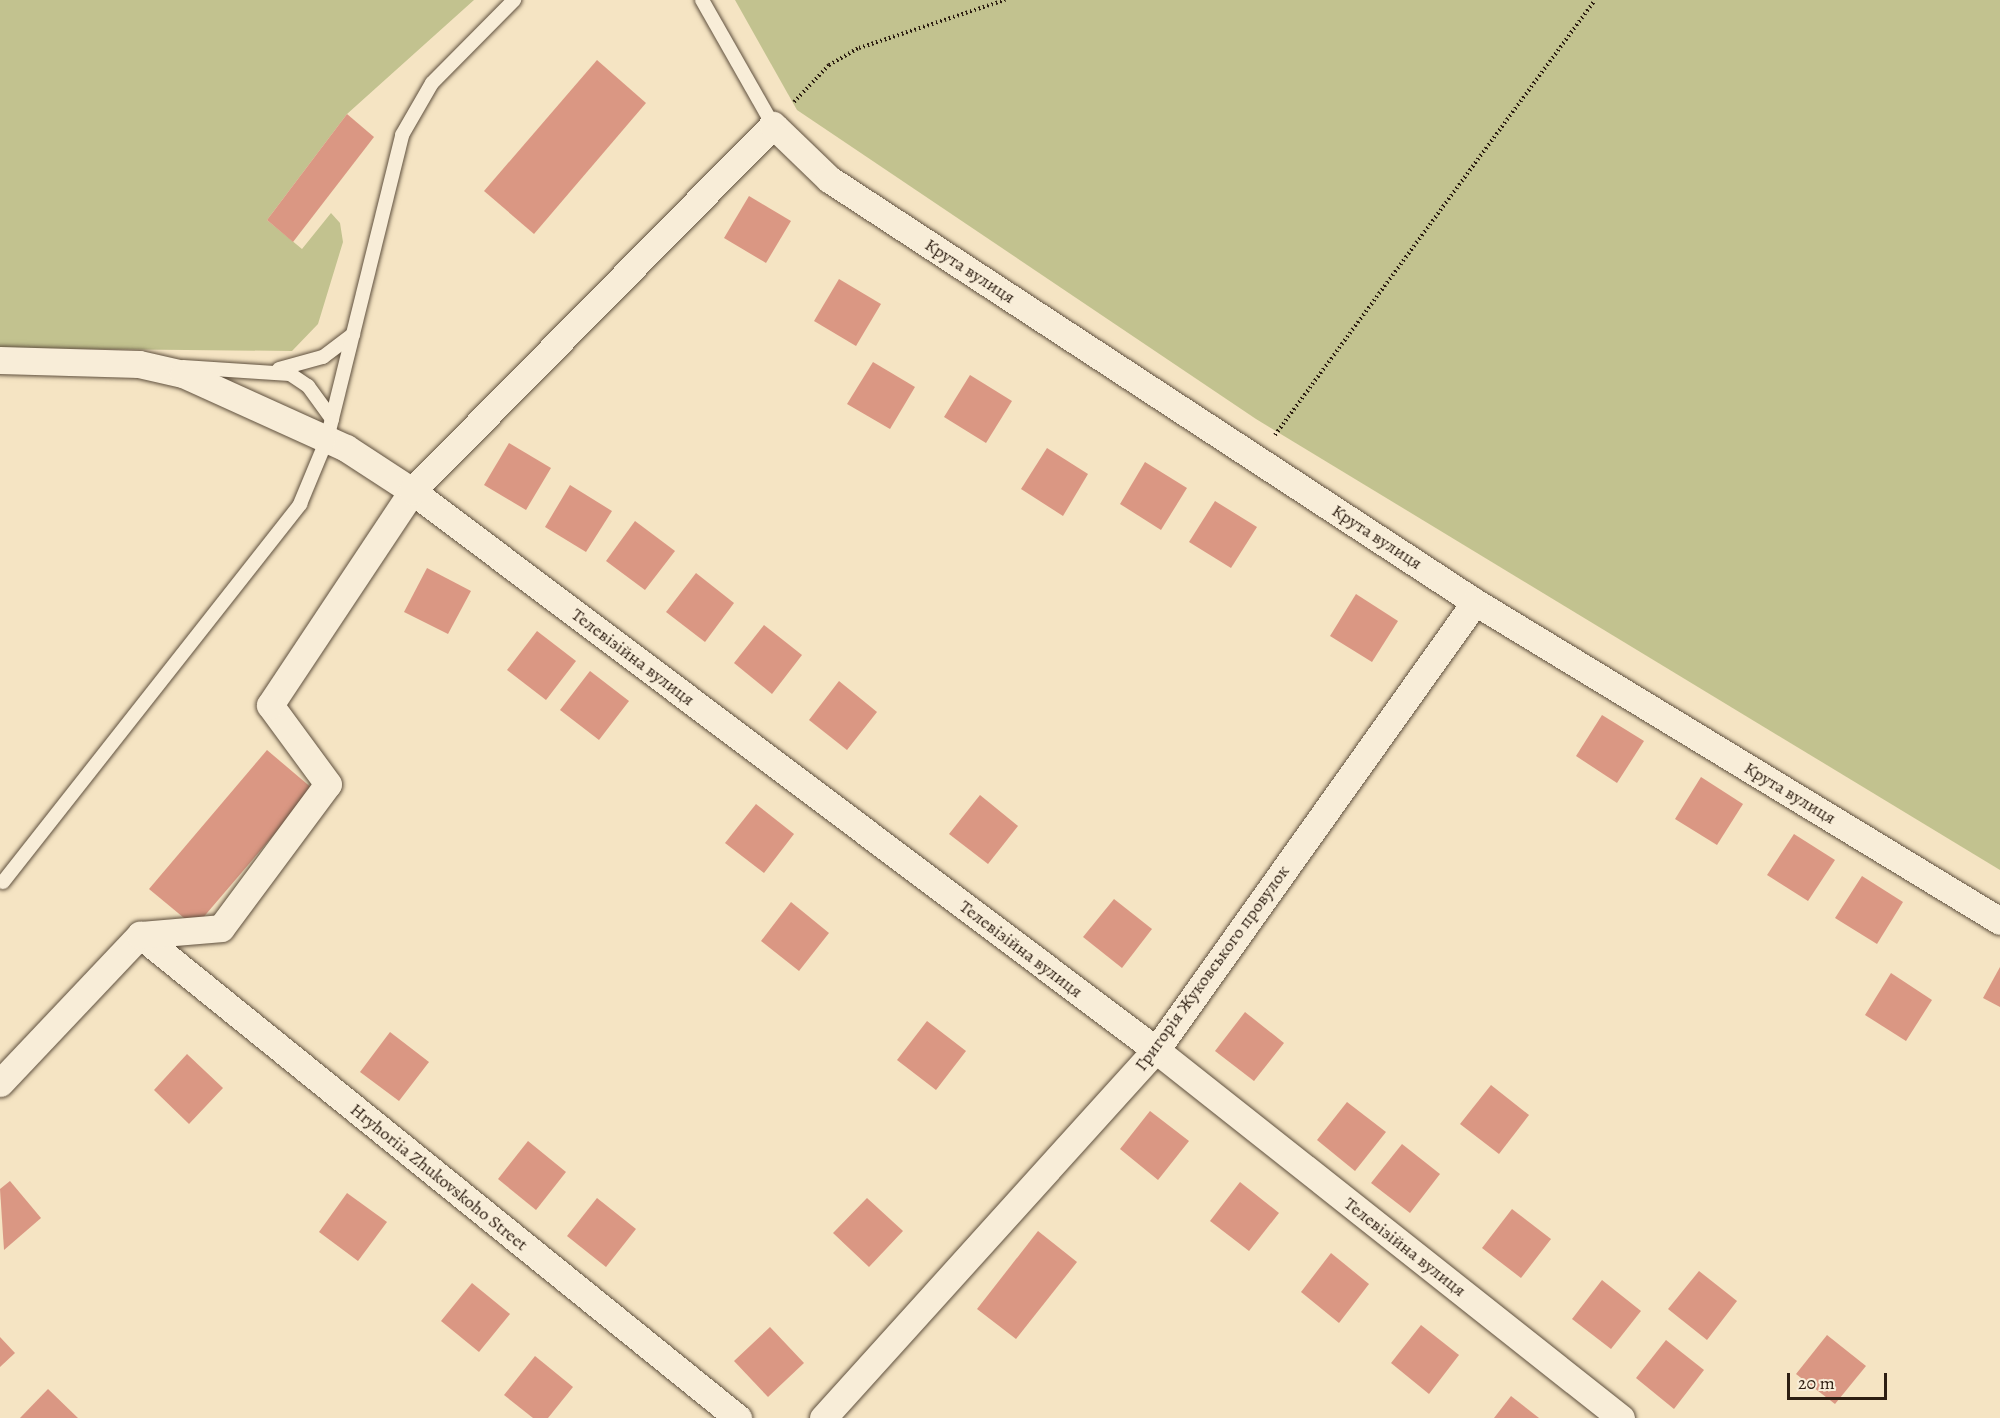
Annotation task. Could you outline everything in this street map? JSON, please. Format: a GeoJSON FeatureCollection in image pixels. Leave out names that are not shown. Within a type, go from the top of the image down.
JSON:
{"type":"FeatureCollection","features":[{"type":"Feature","properties":{"kind":"street","name":"Крута вулиця"},"geometry":{"type":"LineString","coordinates":[[773,125],[829,179],[1475,602],[2000,921]]}},
{"type":"Feature","properties":{"kind":"street"},"geometry":{"type":"LineString","coordinates":[[0,1083],[140,935],[221,928],[328,784],[270,705],[412,491],[773,125]]}},
{"type":"Feature","properties":{"kind":"street","name":"Телевізійна вулиця"},"geometry":{"type":"LineString","coordinates":[[0,360],[145,365],[183,374],[330,429],[1156,1050],[1621,1418]]}},
{"type":"Feature","properties":{"kind":"street","name":"Григорія Жуковського провулок"},"geometry":{"type":"LineString","coordinates":[[823,1418],[1156,1050],[1475,602]]}},
{"type":"Feature","properties":{"kind":"street","name":"Hryhoriia Zhukovskoho Street"},"geometry":{"type":"LineString","coordinates":[[140,935],[738,1418]]}},
{"type":"Feature","properties":{"kind":"lane"},"geometry":{"type":"LineString","coordinates":[[3,882],[300,504],[330,429],[402,135],[432,83],[514,0]]}},
{"type":"Feature","properties":{"kind":"lane"},"geometry":{"type":"LineString","coordinates":[[702,0],[773,125]]}},
{"type":"Feature","properties":{"kind":"lane"},"geometry":{"type":"LineString","coordinates":[[145,365],[271,370],[306,365],[353,334]]}},
{"type":"Feature","properties":{"kind":"lane"},"geometry":{"type":"LineString","coordinates":[[271,370],[308,386],[330,429]]}},
{"type":"Feature","properties":{"kind":"path"},"geometry":{"type":"LineString","coordinates":[[773,125],[829,64],[859,48],[1005,0]]}},
{"type":"Feature","properties":{"kind":"path"},"geometry":{"type":"LineString","coordinates":[[1257,459],[1595,0]]}},
{"type":"Feature","properties":{"kind":"green space"},"geometry":{"type":"Polygon","coordinates":[[[0,0],[474,0],[347,114],[267,220],[302,249],[331,213],[340,223],[343,242],[318,324],[292,351],[0,348],[0,0]]]}},
{"type":"Feature","properties":{"kind":"green space"},"geometry":{"type":"Polygon","coordinates":[[[735,0],[2000,0],[2000,870],[1256,419],[797,110],[735,0]]]}},
{"type":"Feature","properties":{"kind":"building"},"geometry":{"type":"Polygon","coordinates":[[[597,60],[646,103],[534,234],[484,191],[597,60]]]}},
{"type":"Feature","properties":{"kind":"building"},"geometry":{"type":"Polygon","coordinates":[[[347,114],[374,137],[293,242],[267,220],[347,114]]]}},
{"type":"Feature","properties":{"kind":"building"},"geometry":{"type":"Polygon","coordinates":[[[749,196],[791,221],[766,263],[724,238],[749,196]]]}},
{"type":"Feature","properties":{"kind":"building"},"geometry":{"type":"Polygon","coordinates":[[[839,279],[881,304],[856,346],[814,321],[839,279]]]}},
{"type":"Feature","properties":{"kind":"building"},"geometry":{"type":"Polygon","coordinates":[[[873,362],[915,387],[890,429],[847,404],[873,362]]]}},
{"type":"Feature","properties":{"kind":"building"},"geometry":{"type":"Polygon","coordinates":[[[970,375],[1012,401],[986,443],[944,417],[970,375]]]}},
{"type":"Feature","properties":{"kind":"building"},"geometry":{"type":"Polygon","coordinates":[[[509,443],[551,468],[526,510],[484,485],[509,443]]]}},
{"type":"Feature","properties":{"kind":"building"},"geometry":{"type":"Polygon","coordinates":[[[1047,448],[1088,474],[1063,516],[1021,489],[1047,448]]]}},
{"type":"Feature","properties":{"kind":"building"},"geometry":{"type":"Polygon","coordinates":[[[1145,462],[1187,488],[1161,530],[1120,504],[1145,462]]]}},
{"type":"Feature","properties":{"kind":"building"},"geometry":{"type":"Polygon","coordinates":[[[570,485],[612,511],[586,552],[545,527],[570,485]]]}},
{"type":"Feature","properties":{"kind":"building"},"geometry":{"type":"Polygon","coordinates":[[[1215,501],[1257,527],[1231,568],[1189,542],[1215,501]]]}},
{"type":"Feature","properties":{"kind":"building"},"geometry":{"type":"Polygon","coordinates":[[[635,521],[675,551],[645,590],[606,561],[635,521]]]}},
{"type":"Feature","properties":{"kind":"building"},"geometry":{"type":"Polygon","coordinates":[[[427,568],[471,591],[448,634],[404,612],[427,568]]]}},
{"type":"Feature","properties":{"kind":"building"},"geometry":{"type":"Polygon","coordinates":[[[696,573],[734,603],[705,642],[666,612],[696,573]]]}},
{"type":"Feature","properties":{"kind":"building"},"geometry":{"type":"Polygon","coordinates":[[[1356,594],[1398,621],[1372,662],[1330,636],[1356,594]]]}},
{"type":"Feature","properties":{"kind":"building"},"geometry":{"type":"Polygon","coordinates":[[[764,625],[802,655],[772,694],[734,663],[764,625]]]}},
{"type":"Feature","properties":{"kind":"building"},"geometry":{"type":"Polygon","coordinates":[[[537,631],[576,661],[546,700],[507,670],[537,631]]]}},
{"type":"Feature","properties":{"kind":"building"},"geometry":{"type":"Polygon","coordinates":[[[590,671],[629,701],[599,740],[560,710],[590,671]]]}},
{"type":"Feature","properties":{"kind":"building"},"geometry":{"type":"Polygon","coordinates":[[[839,681],[877,712],[847,750],[809,720],[839,681]]]}},
{"type":"Feature","properties":{"kind":"building"},"geometry":{"type":"Polygon","coordinates":[[[1602,715],[1644,741],[1617,783],[1576,756],[1602,715]]]}},
{"type":"Feature","properties":{"kind":"building"},"geometry":{"type":"Polygon","coordinates":[[[267,750],[313,789],[195,927],[149,889],[267,750]]]}},
{"type":"Feature","properties":{"kind":"building"},"geometry":{"type":"Polygon","coordinates":[[[1701,777],[1743,804],[1717,845],[1675,819],[1701,777]]]}},
{"type":"Feature","properties":{"kind":"building"},"geometry":{"type":"Polygon","coordinates":[[[980,795],[1018,826],[988,864],[949,834],[980,795]]]}},
{"type":"Feature","properties":{"kind":"building"},"geometry":{"type":"Polygon","coordinates":[[[756,804],[794,834],[764,873],[725,843],[756,804]]]}},
{"type":"Feature","properties":{"kind":"building"},"geometry":{"type":"Polygon","coordinates":[[[1794,834],[1835,860],[1808,901],[1767,875],[1794,834]]]}},
{"type":"Feature","properties":{"kind":"building"},"geometry":{"type":"Polygon","coordinates":[[[1862,876],[1903,902],[1877,944],[1835,918],[1862,876]]]}},
{"type":"Feature","properties":{"kind":"building"},"geometry":{"type":"Polygon","coordinates":[[[1114,899],[1152,929],[1122,968],[1083,937],[1114,899]]]}},
{"type":"Feature","properties":{"kind":"building"},"geometry":{"type":"Polygon","coordinates":[[[791,902],[829,933],[799,971],[761,941],[791,902]]]}},
{"type":"Feature","properties":{"kind":"building"},"geometry":{"type":"Polygon","coordinates":[[[2000,967],[2000,1007],[1983,998],[2000,967]]]}},
{"type":"Feature","properties":{"kind":"building"},"geometry":{"type":"Polygon","coordinates":[[[1891,973],[1932,1000],[1906,1041],[1865,1015],[1891,973]]]}},
{"type":"Feature","properties":{"kind":"building"},"geometry":{"type":"Polygon","coordinates":[[[1245,1012],[1284,1043],[1254,1081],[1215,1051],[1245,1012]]]}},
{"type":"Feature","properties":{"kind":"building"},"geometry":{"type":"Polygon","coordinates":[[[927,1021],[966,1051],[936,1090],[897,1060],[927,1021]]]}},
{"type":"Feature","properties":{"kind":"building"},"geometry":{"type":"Polygon","coordinates":[[[390,1032],[429,1062],[399,1101],[360,1072],[390,1032]]]}},
{"type":"Feature","properties":{"kind":"building"},"geometry":{"type":"Polygon","coordinates":[[[187,1054],[223,1088],[189,1124],[154,1090],[187,1054]]]}},
{"type":"Feature","properties":{"kind":"building"},"geometry":{"type":"Polygon","coordinates":[[[1491,1085],[1529,1115],[1499,1154],[1460,1124],[1491,1085]]]}},
{"type":"Feature","properties":{"kind":"building"},"geometry":{"type":"Polygon","coordinates":[[[1347,1102],[1386,1132],[1355,1171],[1317,1140],[1347,1102]]]}},
{"type":"Feature","properties":{"kind":"building"},"geometry":{"type":"Polygon","coordinates":[[[1150,1111],[1189,1141],[1158,1180],[1120,1149],[1150,1111]]]}},
{"type":"Feature","properties":{"kind":"building"},"geometry":{"type":"Polygon","coordinates":[[[528,1141],[566,1172],[536,1210],[498,1179],[528,1141]]]}},
{"type":"Feature","properties":{"kind":"building"},"geometry":{"type":"Polygon","coordinates":[[[1402,1144],[1440,1174],[1410,1213],[1371,1183],[1402,1144]]]}},
{"type":"Feature","properties":{"kind":"building"},"geometry":{"type":"Polygon","coordinates":[[[10,1181],[41,1218],[4,1250],[0,1189],[10,1181]]]}},
{"type":"Feature","properties":{"kind":"building"},"geometry":{"type":"Polygon","coordinates":[[[1240,1182],[1279,1213],[1249,1251],[1210,1221],[1240,1182]]]}},
{"type":"Feature","properties":{"kind":"building"},"geometry":{"type":"Polygon","coordinates":[[[347,1193],[387,1222],[358,1261],[319,1232],[347,1193]]]}},
{"type":"Feature","properties":{"kind":"building"},"geometry":{"type":"Polygon","coordinates":[[[597,1198],[636,1229],[606,1267],[567,1236],[597,1198]]]}},
{"type":"Feature","properties":{"kind":"building"},"geometry":{"type":"Polygon","coordinates":[[[867,1198],[903,1231],[869,1267],[833,1233],[867,1198]]]}},
{"type":"Feature","properties":{"kind":"building"},"geometry":{"type":"Polygon","coordinates":[[[1512,1209],[1551,1239],[1521,1278],[1482,1248],[1512,1209]]]}},
{"type":"Feature","properties":{"kind":"building"},"geometry":{"type":"Polygon","coordinates":[[[1038,1231],[1077,1262],[1016,1339],[977,1309],[1038,1231]]]}},
{"type":"Feature","properties":{"kind":"building"},"geometry":{"type":"Polygon","coordinates":[[[1331,1253],[1369,1284],[1339,1323],[1301,1292],[1331,1253]]]}},
{"type":"Feature","properties":{"kind":"building"},"geometry":{"type":"Polygon","coordinates":[[[1699,1271],[1737,1301],[1707,1340],[1668,1309],[1699,1271]]]}},
{"type":"Feature","properties":{"kind":"building"},"geometry":{"type":"Polygon","coordinates":[[[1602,1280],[1641,1311],[1611,1349],[1572,1319],[1602,1280]]]}},
{"type":"Feature","properties":{"kind":"building"},"geometry":{"type":"Polygon","coordinates":[[[472,1283],[510,1314],[479,1352],[441,1321],[472,1283]]]}},
{"type":"Feature","properties":{"kind":"building"},"geometry":{"type":"Polygon","coordinates":[[[1421,1325],[1459,1355],[1429,1394],[1391,1363],[1421,1325]]]}},
{"type":"Feature","properties":{"kind":"building"},"geometry":{"type":"Polygon","coordinates":[[[770,1327],[804,1363],[768,1397],[734,1361],[770,1327]]]}},
{"type":"Feature","properties":{"kind":"building"},"geometry":{"type":"Polygon","coordinates":[[[1827,1335],[1866,1366],[1835,1404],[1796,1374],[1827,1335]]]}},
{"type":"Feature","properties":{"kind":"building"},"geometry":{"type":"Polygon","coordinates":[[[0,1337],[15,1353],[0,1367],[0,1337]]]}},
{"type":"Feature","properties":{"kind":"building"},"geometry":{"type":"Polygon","coordinates":[[[1666,1340],[1704,1370],[1674,1409],[1636,1378],[1666,1340]]]}},
{"type":"Feature","properties":{"kind":"building"},"geometry":{"type":"Polygon","coordinates":[[[535,1356],[573,1387],[548,1418],[533,1418],[504,1395],[535,1356]]]}},
{"type":"Feature","properties":{"kind":"building"},"geometry":{"type":"Polygon","coordinates":[[[48,1389],[78,1418],[20,1418],[48,1389]]]}},
{"type":"Feature","properties":{"kind":"building"},"geometry":{"type":"Polygon","coordinates":[[[1511,1396],[1539,1418],[1494,1418],[1511,1396]]]}}]}
